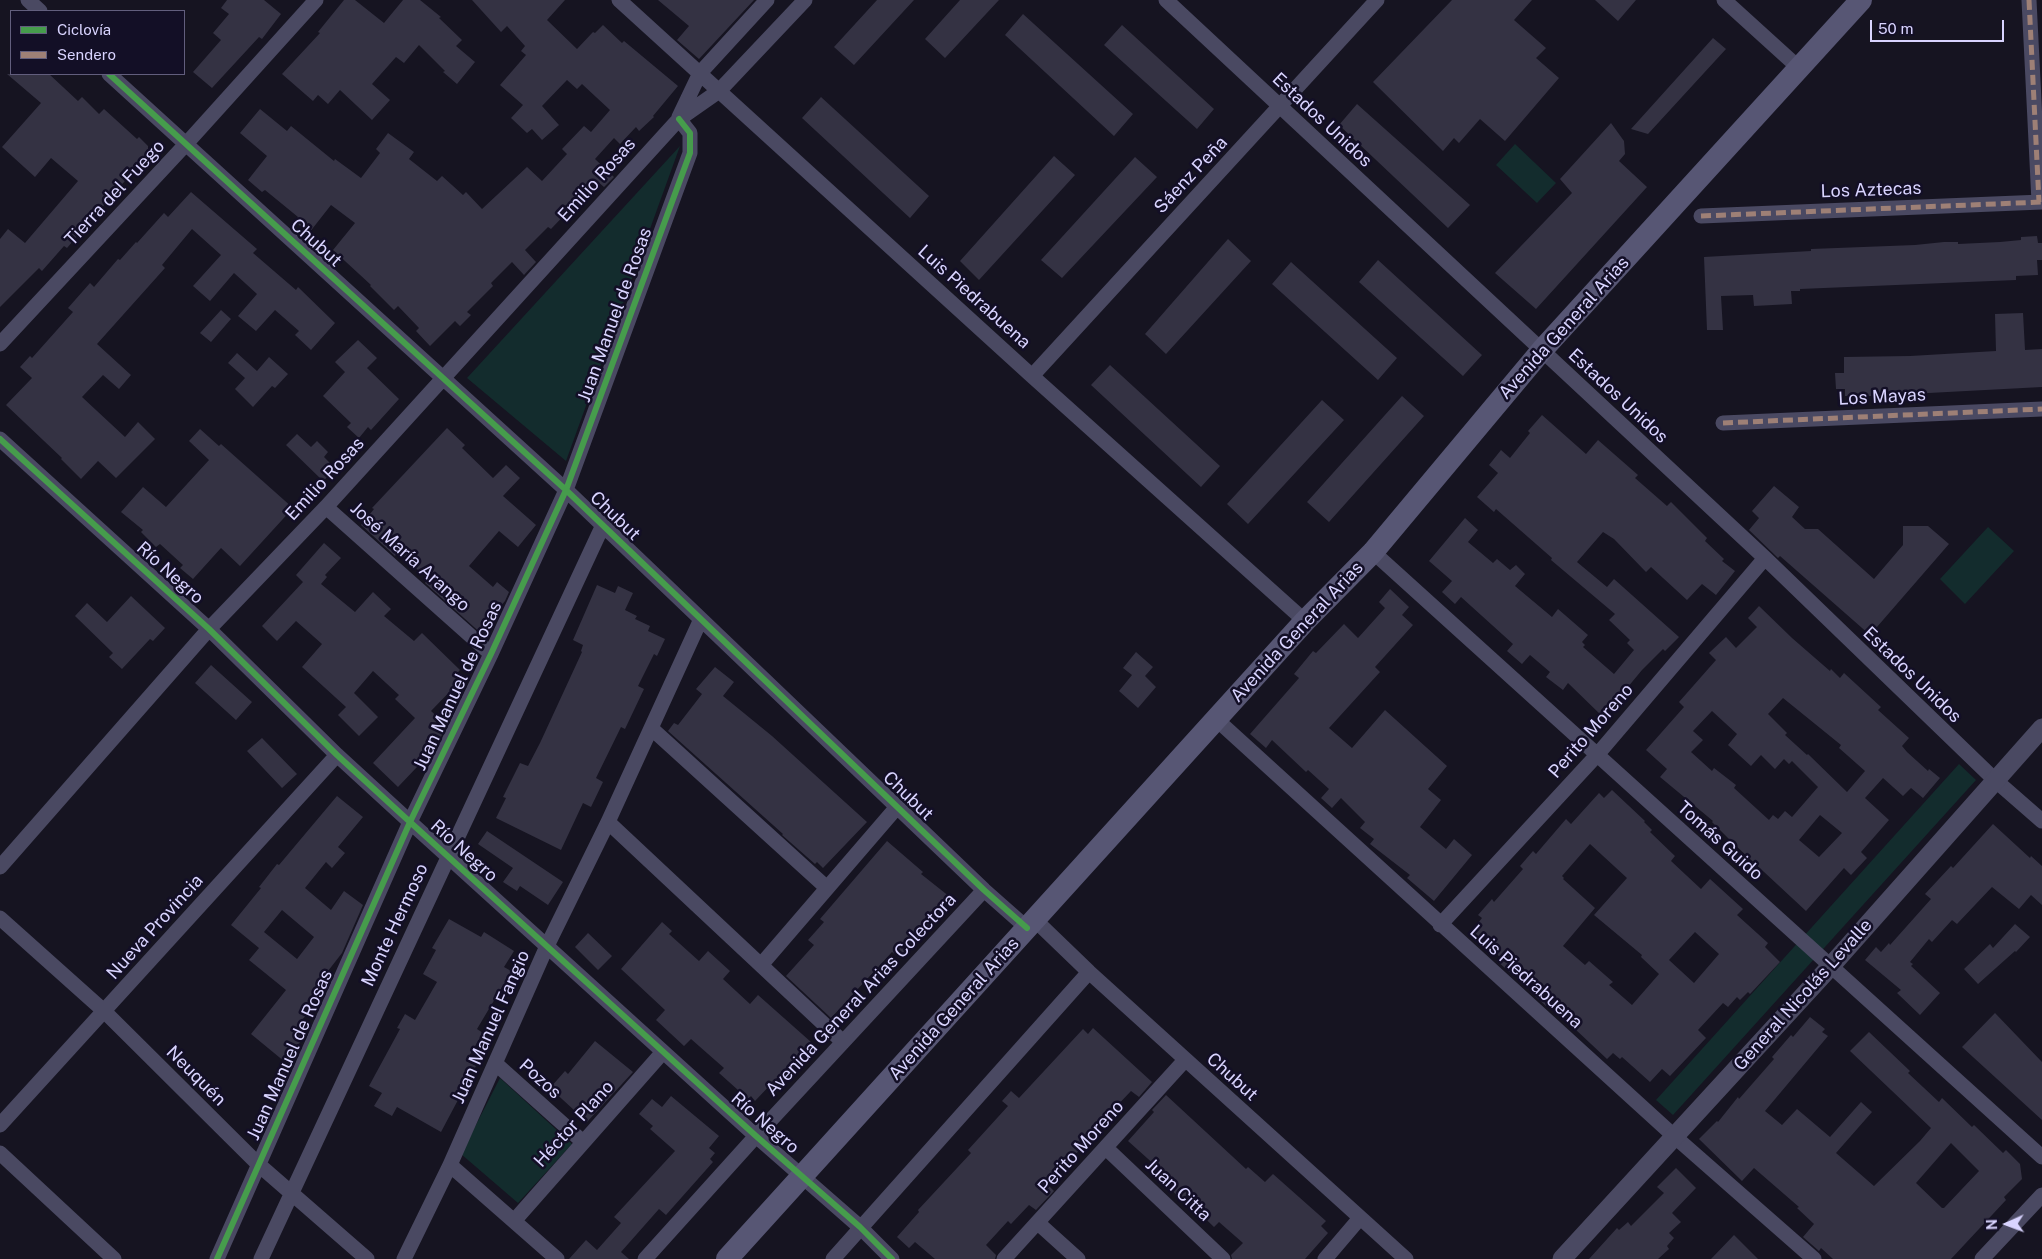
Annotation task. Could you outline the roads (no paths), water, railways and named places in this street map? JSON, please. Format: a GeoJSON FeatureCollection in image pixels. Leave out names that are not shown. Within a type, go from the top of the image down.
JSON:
{"type":"FeatureCollection","features":[{"type":"Feature","properties":{"kind":"main road","name":"Avenida General Arias"},"geometry":{"type":"LineString","coordinates":[[727,1259],[1305,621],[1373,552],[1542,350],[1861,0]]}},
{"type":"Feature","properties":{"kind":"street"},"geometry":{"type":"LineString","coordinates":[[28,0],[39,10]]}},
{"type":"Feature","properties":{"kind":"street","name":"Tierra del Fuego"},"geometry":{"type":"LineString","coordinates":[[0,344],[186,144],[316,0]]}},
{"type":"Feature","properties":{"kind":"street","name":"Luis Piedrabuena"},"geometry":{"type":"LineString","coordinates":[[619,0],[1032,376],[1305,621]]}},
{"type":"Feature","properties":{"kind":"street","name":"Emilio Rosas"},"geometry":{"type":"LineString","coordinates":[[678,119],[700,73],[767,0]]}},
{"type":"Feature","properties":{"kind":"street","name":"Emilio Rosas"},"geometry":{"type":"LineString","coordinates":[[0,867],[209,629],[326,507],[678,119],[719,91],[805,0]]}},
{"type":"Feature","properties":{"kind":"street","name":"Estados Unidos"},"geometry":{"type":"LineString","coordinates":[[1166,0],[1765,558],[1995,780],[2042,822]]}},
{"type":"Feature","properties":{"kind":"street","name":"Sáenz Peña"},"geometry":{"type":"LineString","coordinates":[[1032,376],[1377,0]]}},
{"type":"Feature","properties":{"kind":"street"},"geometry":{"type":"LineString","coordinates":[[1724,0],[1799,68]]}},
{"type":"Feature","properties":{"kind":"street"},"geometry":{"type":"LineString","coordinates":[[2029,0],[2040,202]]}},
{"type":"Feature","properties":{"kind":"street","name":"Chubut"},"geometry":{"type":"LineString","coordinates":[[110,75],[566,490],[984,890],[1031,924],[1089,972],[1406,1259]]}},
{"type":"Feature","properties":{"kind":"street","name":"Juan Manuel de Rosas"},"geometry":{"type":"LineString","coordinates":[[217,1259],[410,822],[491,654],[566,490],[690,153],[690,133],[678,119]]}},
{"type":"Feature","properties":{"kind":"street","name":"Los Aztecas"},"geometry":{"type":"LineString","coordinates":[[1701,216],[2040,202]]}},
{"type":"Feature","properties":{"kind":"street","name":"Los Mayas"},"geometry":{"type":"LineString","coordinates":[[1723,423],[2042,409]]}},
{"type":"Feature","properties":{"kind":"street","name":"Río Negro"},"geometry":{"type":"LineString","coordinates":[[0,439],[209,629],[337,754],[410,822],[756,1136],[860,1227],[892,1259]]}},
{"type":"Feature","properties":{"kind":"street","name":"José María Arango"},"geometry":{"type":"LineString","coordinates":[[326,507],[491,654]]}},
{"type":"Feature","properties":{"kind":"street","name":"Monte Hermoso"},"geometry":{"type":"LineString","coordinates":[[261,1259],[603,525]]}},
{"type":"Feature","properties":{"kind":"street","name":"Tomás Guido"},"geometry":{"type":"LineString","coordinates":[[1373,552],[2042,1158]]}},
{"type":"Feature","properties":{"kind":"street","name":"Perito Moreno"},"geometry":{"type":"LineString","coordinates":[[1440,925],[1597,754],[1765,558]]}},
{"type":"Feature","properties":{"kind":"street","name":"Juan Manuel Fangio"},"geometry":{"type":"LineString","coordinates":[[404,1259],[450,1165],[547,946],[608,822],[701,620]]}},
{"type":"Feature","properties":{"kind":"street","name":"Luis Piedrabuena"},"geometry":{"type":"LineString","coordinates":[[1216,719],[1440,925],[1674,1136],[1814,1259]]}},
{"type":"Feature","properties":{"kind":"street"},"geometry":{"type":"LineString","coordinates":[[651,728],[827,888]]}},
{"type":"Feature","properties":{"kind":"street","name":"General Nicolás Levalle"},"geometry":{"type":"LineString","coordinates":[[1562,1259],[1830,967],[2042,728]]}},
{"type":"Feature","properties":{"kind":"street","name":"Nueva Provincia"},"geometry":{"type":"LineString","coordinates":[[0,1125],[337,754]]}},
{"type":"Feature","properties":{"kind":"street"},"geometry":{"type":"LineString","coordinates":[[761,964],[898,807]]}},
{"type":"Feature","properties":{"kind":"street"},"geometry":{"type":"LineString","coordinates":[[608,822],[844,1042]]}},
{"type":"Feature","properties":{"kind":"street","name":"Avenida General Arias Colectora"},"geometry":{"type":"LineString","coordinates":[[645,1259],[984,890]]}},
{"type":"Feature","properties":{"kind":"street","name":"Neuquén"},"geometry":{"type":"LineString","coordinates":[[0,918],[104,1011],[258,1164],[367,1259]]}},
{"type":"Feature","properties":{"kind":"street"},"geometry":{"type":"LineString","coordinates":[[833,1259],[1089,972]]}},
{"type":"Feature","properties":{"kind":"street","name":"Héctor Plano"},"geometry":{"type":"LineString","coordinates":[[514,1221],[663,1052]]}},
{"type":"Feature","properties":{"kind":"street","name":"Perito Moreno"},"geometry":{"type":"LineString","coordinates":[[1004,1259],[1185,1060]]}},
{"type":"Feature","properties":{"kind":"street","name":"Pozos"},"geometry":{"type":"LineString","coordinates":[[495,1063],[583,1142]]}},
{"type":"Feature","properties":{"kind":"street","name":"Juan Citta"},"geometry":{"type":"LineString","coordinates":[[1106,1148],[1223,1259]]}},
{"type":"Feature","properties":{"kind":"street"},"geometry":{"type":"LineString","coordinates":[[0,1153],[114,1259]]}},
{"type":"Feature","properties":{"kind":"street"},"geometry":{"type":"LineString","coordinates":[[450,1165],[557,1259]]}},
{"type":"Feature","properties":{"kind":"street"},"geometry":{"type":"LineString","coordinates":[[1982,1259],[2042,1195]]}},
{"type":"Feature","properties":{"kind":"street"},"geometry":{"type":"LineString","coordinates":[[1325,1259],[1360,1218]]}},
{"type":"Feature","properties":{"kind":"street"},"geometry":{"type":"LineString","coordinates":[[1038,1223],[1078,1259]]}}]}
